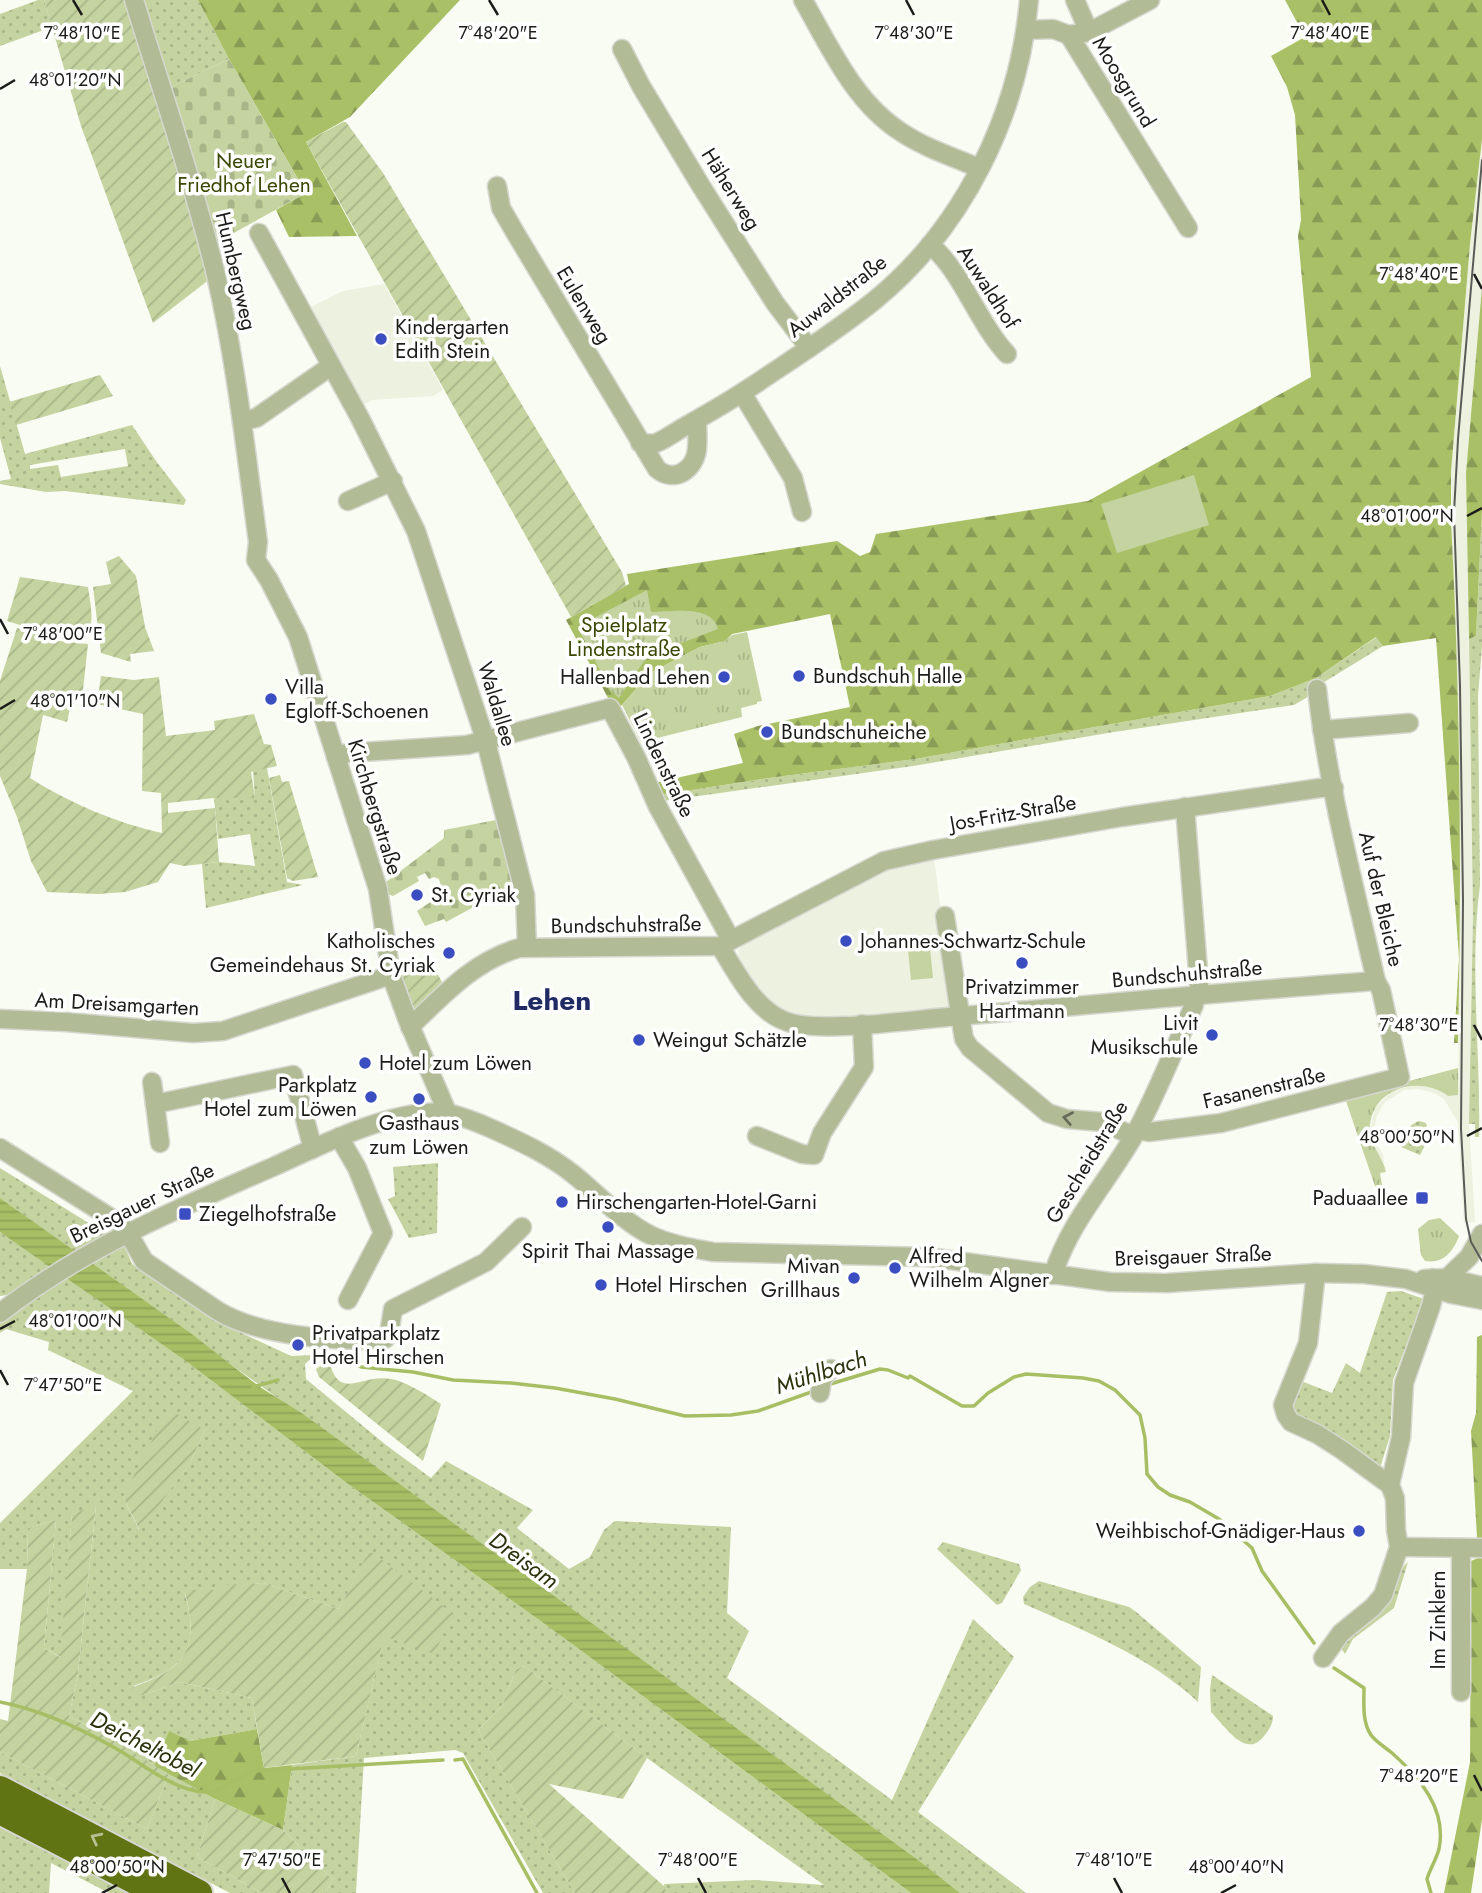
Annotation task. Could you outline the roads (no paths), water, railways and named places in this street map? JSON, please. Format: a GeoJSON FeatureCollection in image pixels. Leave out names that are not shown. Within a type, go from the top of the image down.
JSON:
{"type":"FeatureCollection","features":[{"type":"Feature","properties":{"kind":"highway"},"geometry":{"type":"LineString","coordinates":[[0,1789],[199,1893]]}},
{"type":"Feature","properties":{"kind":"highway"},"geometry":{"type":"LineString","coordinates":[[0,1811],[158,1893]]}},
{"type":"Feature","properties":{"kind":"street","name":"Humbergweg"},"geometry":{"type":"LineString","coordinates":[[134,0],[189,177],[216,275],[242,421],[258,542],[256,560]]}},
{"type":"Feature","properties":{"kind":"street"},"geometry":{"type":"LineString","coordinates":[[803,0],[859,94],[874,110],[900,132],[979,168]]}},
{"type":"Feature","properties":{"kind":"street","name":"Auwaldstraße"},"geometry":{"type":"LineString","coordinates":[[640,443],[655,443],[696,420],[809,348],[876,299],[905,273],[930,245],[957,209],[1002,123],[1026,30],[1028,0]]}},
{"type":"Feature","properties":{"kind":"street"},"geometry":{"type":"LineString","coordinates":[[1075,0],[1089,32]]}},
{"type":"Feature","properties":{"kind":"street","name":"Moosgrund"},"geometry":{"type":"LineString","coordinates":[[1150,0],[1089,32],[1069,35],[1188,228]]}},
{"type":"Feature","properties":{"kind":"street"},"geometry":{"type":"LineString","coordinates":[[1026,30],[1053,29],[1069,35]]}},
{"type":"Feature","properties":{"kind":"street","name":"Häherweg"},"geometry":{"type":"LineString","coordinates":[[622,49],[701,186],[775,303],[809,348]]}},
{"type":"Feature","properties":{"kind":"street","name":"Eulenweg"},"geometry":{"type":"LineString","coordinates":[[497,186],[501,208],[640,443]]}},
{"type":"Feature","properties":{"kind":"street","name":"Waldallee"},"geometry":{"type":"LineString","coordinates":[[259,233],[393,481],[416,531],[486,742],[525,895],[527,947]]}},
{"type":"Feature","properties":{"kind":"street","name":"Auwaldhof"},"geometry":{"type":"LineString","coordinates":[[930,245],[947,263],[993,339],[1007,354]]}},
{"type":"Feature","properties":{"kind":"street"},"geometry":{"type":"LineString","coordinates":[[242,421],[256,418],[331,366]]}},
{"type":"Feature","properties":{"kind":"street"},"geometry":{"type":"LineString","coordinates":[[742,393],[793,478],[802,512]]}},
{"type":"Feature","properties":{"kind":"street"},"geometry":{"type":"LineString","coordinates":[[640,443],[657,469],[668,476],[677,476],[688,469],[696,456],[696,420]]}},
{"type":"Feature","properties":{"kind":"street"},"geometry":{"type":"LineString","coordinates":[[348,501],[393,481]]}},
{"type":"Feature","properties":{"kind":"street","name":"Kirchbergstraße"},"geometry":{"type":"LineString","coordinates":[[256,560],[298,637],[378,889],[391,975],[410,1027],[445,1107],[444,1112]]}},
{"type":"Feature","properties":{"kind":"street","name":"Auf der Bleiche"},"geometry":{"type":"LineString","coordinates":[[1317,689],[1334,788],[1400,1077]]}},
{"type":"Feature","properties":{"kind":"street","name":"Lindenstraße"},"geometry":{"type":"LineString","coordinates":[[336,757],[347,753],[486,742],[610,708],[725,943]]}},
{"type":"Feature","properties":{"kind":"street"},"geometry":{"type":"LineString","coordinates":[[1322,730],[1409,723]]}},
{"type":"Feature","properties":{"kind":"street","name":"Jos-Fritz-Straße"},"geometry":{"type":"LineString","coordinates":[[725,943],[884,861],[933,850],[1185,807],[1334,788]]}},
{"type":"Feature","properties":{"kind":"street","name":"Gescheidstraße"},"geometry":{"type":"LineString","coordinates":[[1053,1275],[1071,1230],[1135,1133],[1197,996],[1185,807]]}},
{"type":"Feature","properties":{"kind":"street"},"geometry":{"type":"LineString","coordinates":[[945,916],[960,1016]]}},
{"type":"Feature","properties":{"kind":"street","name":"Bundschuhstraße"},"geometry":{"type":"LineString","coordinates":[[410,1027],[475,967],[498,954],[527,947],[548,949],[725,943],[743,982],[766,1010],[784,1021],[807,1026],[862,1024],[1376,981]]}},
{"type":"Feature","properties":{"kind":"street","name":"Am Dreisamgarten"},"geometry":{"type":"LineString","coordinates":[[0,1020],[66,1022],[192,1033],[223,1031],[391,975]]}},
{"type":"Feature","properties":{"kind":"street","name":"Fasanenstraße"},"geometry":{"type":"LineString","coordinates":[[960,1016],[964,1040],[970,1048],[1048,1113],[1067,1119],[1103,1122],[1135,1133],[1222,1123],[1400,1077]]}},
{"type":"Feature","properties":{"kind":"street"},"geometry":{"type":"LineString","coordinates":[[758,1136],[802,1154],[814,1154],[822,1133],[864,1068],[862,1024]]}},
{"type":"Feature","properties":{"kind":"street"},"geometry":{"type":"LineString","coordinates":[[155,1104],[293,1075],[313,1149]]}},
{"type":"Feature","properties":{"kind":"street"},"geometry":{"type":"LineString","coordinates":[[152,1082],[160,1143]]}},
{"type":"Feature","properties":{"kind":"street","name":"Breisgauer Straße"},"geometry":{"type":"LineString","coordinates":[[0,1312],[127,1231],[339,1137],[388,1121],[444,1112],[486,1126],[535,1148],[567,1170],[633,1225],[650,1235],[678,1246],[713,1252],[928,1257],[1104,1282],[1170,1283],[1316,1273],[1482,1286]]}},
{"type":"Feature","properties":{"kind":"street"},"geometry":{"type":"LineString","coordinates":[[339,1137],[357,1168],[383,1233],[348,1300]]}},
{"type":"Feature","properties":{"kind":"street"},"geometry":{"type":"LineString","coordinates":[[0,1148],[105,1213],[127,1231],[144,1261],[228,1318],[288,1333],[352,1341],[384,1339],[388,1334],[393,1309],[486,1262],[522,1227]]}},
{"type":"Feature","properties":{"kind":"street"},"geometry":{"type":"LineString","coordinates":[[1390,1485],[1401,1437],[1404,1383],[1438,1282],[1469,1257],[1482,1234]]}},
{"type":"Feature","properties":{"kind":"street"},"geometry":{"type":"LineString","coordinates":[[1316,1273],[1308,1343],[1283,1405],[1286,1415],[1291,1422],[1334,1444],[1390,1485],[1395,1498],[1399,1547],[1383,1595],[1373,1607],[1341,1633],[1323,1658]]}},
{"type":"Feature","properties":{"kind":"street","name":"Breisgauer Straße"},"geometry":{"type":"LineString","coordinates":[[1438,1282],[1482,1300]]}},
{"type":"Feature","properties":{"kind":"street"},"geometry":{"type":"LineString","coordinates":[[1399,1547],[1482,1548]]}},
{"type":"Feature","properties":{"kind":"street","name":"Im Zinklern"},"geometry":{"type":"LineString","coordinates":[[1461,1548],[1461,1692]]}},
{"type":"Feature","properties":{"kind":"waterway","name":"Mühlbach"},"geometry":{"type":"LineString","coordinates":[[354,1364],[453,1380],[555,1388],[685,1416],[731,1415],[758,1411],[814,1391]]}},
{"type":"Feature","properties":{"kind":"waterway","name":"Mühlbach"},"geometry":{"type":"LineString","coordinates":[[827,1385],[880,1369],[888,1370],[908,1378],[910,1376],[962,1406],[974,1406],[988,1393],[1014,1377],[1026,1374],[1099,1381],[1115,1390],[1140,1415],[1145,1438],[1147,1474],[1158,1487],[1170,1495],[1190,1502],[1219,1519],[1252,1548],[1262,1571],[1314,1643]]}},
{"type":"Feature","properties":{"kind":"waterway","name":"Mühlbach"},"geometry":{"type":"LineString","coordinates":[[253,1387],[278,1380]]}},
{"type":"Feature","properties":{"kind":"waterway","name":"Mühlbach"},"geometry":{"type":"LineString","coordinates":[[1334,1668],[1364,1688],[1368,1730],[1412,1773],[1429,1795],[1435,1808],[1440,1834],[1439,1849],[1427,1879],[1431,1893]]}},
{"type":"Feature","properties":{"kind":"waterway","name":"Deicheltobel"},"geometry":{"type":"LineString","coordinates":[[0,1702],[73,1726],[159,1776],[194,1791],[218,1790],[255,1771],[443,1760]]}},
{"type":"Feature","properties":{"kind":"waterway","name":"Deicheltobel"},"geometry":{"type":"LineString","coordinates":[[455,1760],[463,1759],[537,1893]]}},
{"type":"Feature","properties":{"kind":"tram line"},"geometry":{"type":"LineString","coordinates":[[1482,160],[1454,513],[1463,900],[1461,1129],[1466,1219],[1471,1242],[1482,1261]]}},
{"type":"Feature","properties":{"kind":"place","name":"Kindergarten Edith Stein"},"geometry":{"type":"Point","coordinates":[381,339]}},
{"type":"Feature","properties":{"kind":"place","name":"Bundschuh Halle"},"geometry":{"type":"Point","coordinates":[799,676]}},
{"type":"Feature","properties":{"kind":"place","name":"Hallenbad Lehen"},"geometry":{"type":"Point","coordinates":[724,677]}},
{"type":"Feature","properties":{"kind":"place","name":"Villa Egloff-Schoenen"},"geometry":{"type":"Point","coordinates":[271,699]}},
{"type":"Feature","properties":{"kind":"place","name":"Bundschuheiche"},"geometry":{"type":"Point","coordinates":[767,732]}},
{"type":"Feature","properties":{"kind":"place","name":"St. Cyriak"},"geometry":{"type":"Point","coordinates":[417,895]}},
{"type":"Feature","properties":{"kind":"place","name":"Johannes-Schwartz-Schule"},"geometry":{"type":"Point","coordinates":[846,941]}},
{"type":"Feature","properties":{"kind":"place","name":"Katholisches Gemeindehaus St. Cyriak"},"geometry":{"type":"Point","coordinates":[449,953]}},
{"type":"Feature","properties":{"kind":"place","name":"Privatzimmer Hartmann"},"geometry":{"type":"Point","coordinates":[1022,963]}},
{"type":"Feature","properties":{"kind":"place","name":"Livit Musikschule"},"geometry":{"type":"Point","coordinates":[1212,1035]}},
{"type":"Feature","properties":{"kind":"place","name":"Weingut Schätzle"},"geometry":{"type":"Point","coordinates":[639,1040]}},
{"type":"Feature","properties":{"kind":"place","name":"Hotel zum Löwen"},"geometry":{"type":"Point","coordinates":[365,1063]}},
{"type":"Feature","properties":{"kind":"place","name":"Parkplatz Hotel zum Löwen"},"geometry":{"type":"Point","coordinates":[371,1097]}},
{"type":"Feature","properties":{"kind":"place","name":"Gasthaus zum Löwen"},"geometry":{"type":"Point","coordinates":[419,1099]}},
{"type":"Feature","properties":{"kind":"place","name":"Paduaallee"},"geometry":{"type":"Point","coordinates":[1422,1198]}},
{"type":"Feature","properties":{"kind":"place","name":"Hirschengarten-Hotel-Garni"},"geometry":{"type":"Point","coordinates":[562,1202]}},
{"type":"Feature","properties":{"kind":"place","name":"Ziegelhofstraße"},"geometry":{"type":"Point","coordinates":[185,1214]}},
{"type":"Feature","properties":{"kind":"place","name":"Spirit Thai Massage"},"geometry":{"type":"Point","coordinates":[608,1227]}},
{"type":"Feature","properties":{"kind":"place","name":"Alfred Wilhelm Algner"},"geometry":{"type":"Point","coordinates":[895,1268]}},
{"type":"Feature","properties":{"kind":"place","name":"Mivan Grillhaus"},"geometry":{"type":"Point","coordinates":[854,1278]}},
{"type":"Feature","properties":{"kind":"place","name":"Hotel Hirschen"},"geometry":{"type":"Point","coordinates":[601,1285]}},
{"type":"Feature","properties":{"kind":"place","name":"Privatparkplatz Hotel Hirschen"},"geometry":{"type":"Point","coordinates":[298,1345]}},
{"type":"Feature","properties":{"kind":"place","name":"Weihbischof-Gnädiger-Haus"},"geometry":{"type":"Point","coordinates":[1359,1531]}},
{"type":"Feature","properties":{"kind":"district","name":"Lehen"},"geometry":{"type":"Point","coordinates":[552,1000]}},
{"type":"Feature","properties":{"kind":"park label","name":"Neuer Friedhof Lehen"},"geometry":{"type":"Point","coordinates":[244,173]}},
{"type":"Feature","properties":{"kind":"park label","name":"Spielplatz Lindenstraße"},"geometry":{"type":"Point","coordinates":[624,637]}},
{"type":"Feature","properties":{"kind":"water label","name":"Dreisam"},"geometry":{"type":"Point","coordinates":[524,1560]}}]}
